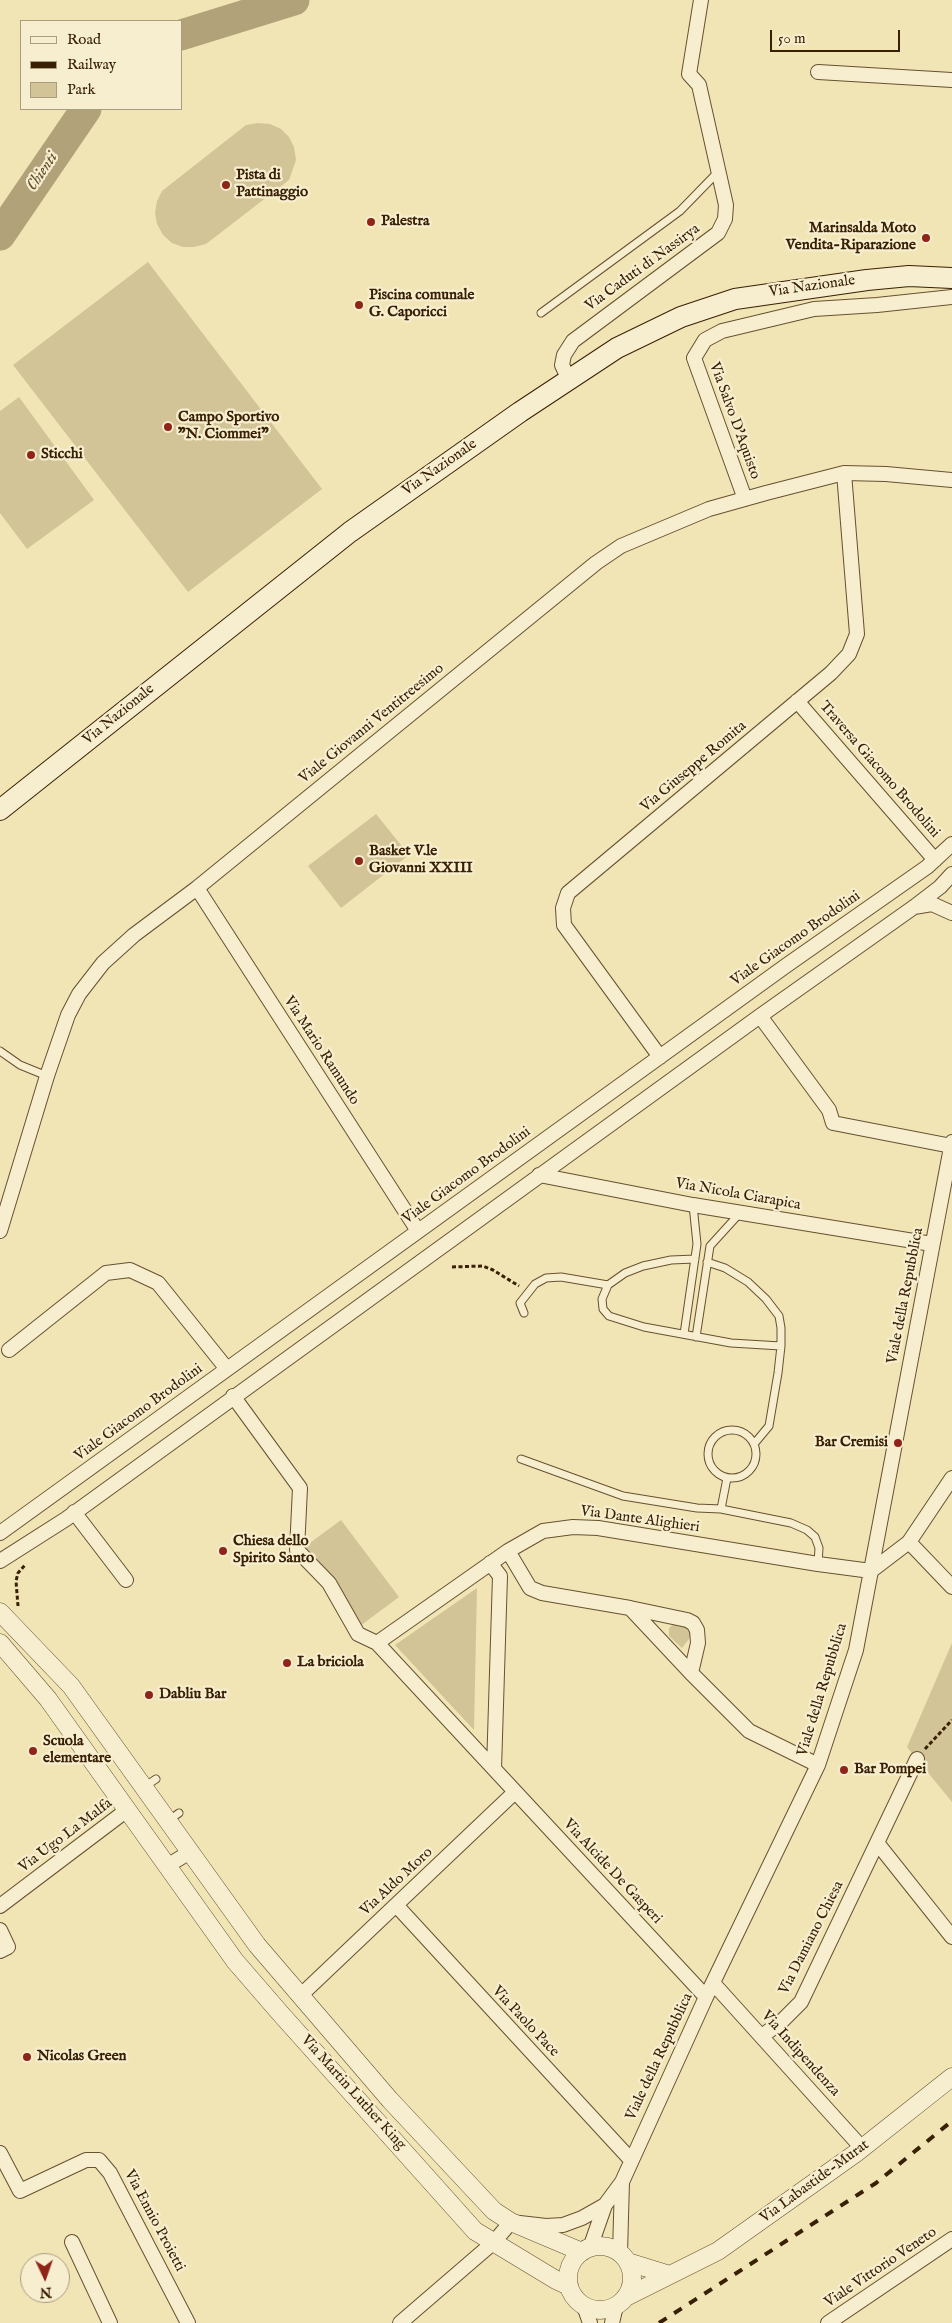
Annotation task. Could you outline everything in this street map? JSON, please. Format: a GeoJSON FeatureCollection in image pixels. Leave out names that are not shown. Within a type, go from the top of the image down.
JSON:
{"type":"FeatureCollection","features":[{"type":"Feature","properties":{"kind":"main road","name":"Via Nazionale"},"geometry":{"type":"LineString","coordinates":[[0,810],[350,532],[617,348],[680,317],[735,299],[866,280],[909,276],[951,283]]}},
{"type":"Feature","properties":{"kind":"street","name":"Via Caduti di Nassirya"},"geometry":{"type":"LineString","coordinates":[[569,380],[562,365],[564,354],[573,341],[718,233],[724,219],[726,206],[699,85],[689,74],[701,0]]}},
{"type":"Feature","properties":{"kind":"street"},"geometry":{"type":"LineString","coordinates":[[818,72],[952,80]]}},
{"type":"Feature","properties":{"kind":"street","name":"Via Salvo D'Aquisto"},"geometry":{"type":"LineString","coordinates":[[745,499],[694,358],[705,340],[722,331],[814,309],[877,305],[951,283]]}},
{"type":"Feature","properties":{"kind":"street","name":"Viale Giovanni Ventitreesimo"},"geometry":{"type":"LineString","coordinates":[[0,1231],[47,1076],[68,1015],[79,994],[103,963],[134,935],[197,888],[596,563],[621,546],[709,509],[844,474],[886,474],[952,480]]}},
{"type":"Feature","properties":{"kind":"street","name":"Via Giuseppe Romita"},"geometry":{"type":"LineString","coordinates":[[660,1057],[564,925],[563,908],[568,893],[849,654],[858,634],[844,474]]}},
{"type":"Feature","properties":{"kind":"street","name":"Traversa Giacomo Brodolini"},"geometry":{"type":"LineString","coordinates":[[797,700],[935,860]]}},
{"type":"Feature","properties":{"kind":"street","name":"Viale Giacomo Brodolini"},"geometry":{"type":"LineString","coordinates":[[0,1533],[935,860],[952,844]]}},
{"type":"Feature","properties":{"kind":"street"},"geometry":{"type":"LineString","coordinates":[[0,1561],[74,1512],[539,1175],[914,907],[940,887],[952,874]]}},
{"type":"Feature","properties":{"kind":"street","name":"Via Mario Ramundo"},"geometry":{"type":"LineString","coordinates":[[197,888],[418,1231]]}},
{"type":"Feature","properties":{"kind":"street"},"geometry":{"type":"LineString","coordinates":[[914,907],[932,904],[952,913]]}},
{"type":"Feature","properties":{"kind":"street"},"geometry":{"type":"LineString","coordinates":[[760,1016],[829,1110],[833,1123],[952,1144]]}},
{"type":"Feature","properties":{"kind":"street","name":"Viale della Repubblica"},"geometry":{"type":"LineString","coordinates":[[586,2250],[605,2205],[622,2182],[630,2160],[706,1997],[818,1765],[856,1650],[952,1144]]}},
{"type":"Feature","properties":{"kind":"street","name":"Via Nicola Ciarapica"},"geometry":{"type":"LineString","coordinates":[[539,1175],[692,1205],[932,1244]]}},
{"type":"Feature","properties":{"kind":"street"},"geometry":{"type":"LineString","coordinates":[[8,1350],[106,1273],[130,1270],[158,1283],[227,1369]]}},
{"type":"Feature","properties":{"kind":"street","name":"Via Alcide De Gasperi"},"geometry":{"type":"LineString","coordinates":[[233,1396],[300,1488],[297,1550],[328,1583],[358,1634],[377,1643],[706,1997]]}},
{"type":"Feature","properties":{"kind":"street"},"geometry":{"type":"LineString","coordinates":[[870,1571],[909,1542],[952,1478]]}},
{"type":"Feature","properties":{"kind":"street"},"geometry":{"type":"LineString","coordinates":[[74,1512],[126,1580]]}},
{"type":"Feature","properties":{"kind":"street","name":"Via Dante Alighieri"},"geometry":{"type":"LineString","coordinates":[[377,1643],[490,1563],[543,1531],[573,1527],[598,1528],[870,1571]]}},
{"type":"Feature","properties":{"kind":"street"},"geometry":{"type":"LineString","coordinates":[[909,1542],[952,1587]]}},
{"type":"Feature","properties":{"kind":"street"},"geometry":{"type":"LineString","coordinates":[[508,1551],[530,1588],[542,1593],[630,1608],[687,1620],[693,1623],[697,1630],[698,1643],[690,1673]]}},
{"type":"Feature","properties":{"kind":"street"},"geometry":{"type":"LineString","coordinates":[[490,1563],[500,1576],[494,1769]]}},
{"type":"Feature","properties":{"kind":"street"},"geometry":{"type":"LineString","coordinates":[[630,1608],[690,1673],[749,1731],[818,1765]]}},
{"type":"Feature","properties":{"kind":"street","name":"Via Martin Luther King"},"geometry":{"type":"LineString","coordinates":[[0,1612],[71,1686],[150,1783],[173,1817],[190,1852],[257,1946],[396,2107],[494,2211],[511,2222],[586,2250]]}},
{"type":"Feature","properties":{"kind":"street","name":"Via Martin Luther King"},"geometry":{"type":"LineString","coordinates":[[0,1643],[48,1700],[235,1961],[280,2013],[475,2231],[569,2286]]}},
{"type":"Feature","properties":{"kind":"street","name":"Via Damiano Chiesa"},"geometry":{"type":"LineString","coordinates":[[762,2036],[781,2022],[801,2002],[917,1759]]}},
{"type":"Feature","properties":{"kind":"street","name":"Via Aldo Moro"},"geometry":{"type":"LineString","coordinates":[[300,1996],[515,1792]]}},
{"type":"Feature","properties":{"kind":"street","name":"Via Ugo La Malfa"},"geometry":{"type":"LineString","coordinates":[[0,1906],[128,1810]]}},
{"type":"Feature","properties":{"kind":"street"},"geometry":{"type":"LineString","coordinates":[[878,1844],[952,1936]]}},
{"type":"Feature","properties":{"kind":"street"},"geometry":{"type":"LineString","coordinates":[[167,1866],[190,1852]]}},
{"type":"Feature","properties":{"kind":"street","name":"Via Paolo Pace"},"geometry":{"type":"LineString","coordinates":[[396,1905],[630,2160]]}},
{"type":"Feature","properties":{"kind":"street"},"geometry":{"type":"LineString","coordinates":[[0,1930],[8,1947],[0,1951]]}},
{"type":"Feature","properties":{"kind":"street","name":"Via Indipendenza"},"geometry":{"type":"LineString","coordinates":[[713,1983],[862,2148]]}},
{"type":"Feature","properties":{"kind":"street","name":"Via Labastide-Murat"},"geometry":{"type":"LineString","coordinates":[[621,2302],[718,2251],[862,2148],[952,2077]]}},
{"type":"Feature","properties":{"kind":"street","name":"Via Ennio Proietti"},"geometry":{"type":"LineString","coordinates":[[0,2153],[20,2191],[86,2160],[99,2160],[110,2173],[188,2323]]}},
{"type":"Feature","properties":{"kind":"street","name":"Viale della Repubblica"},"geometry":{"type":"LineString","coordinates":[[622,2182],[624,2258]]}},
{"type":"Feature","properties":{"kind":"street","name":"Viale della Repubblica"},"geometry":{"type":"LineString","coordinates":[[511,2222],[546,2226],[563,2225],[582,2218],[605,2205]]}},
{"type":"Feature","properties":{"kind":"street"},"geometry":{"type":"LineString","coordinates":[[400,2323],[494,2242],[511,2222]]}},
{"type":"Feature","properties":{"kind":"street","name":"Viale Vittorio Veneto"},"geometry":{"type":"LineString","coordinates":[[828,2323],[952,2239]]}},
{"type":"Feature","properties":{"kind":"street"},"geometry":{"type":"LineString","coordinates":[[72,2242],[110,2323]]}},
{"type":"Feature","properties":{"kind":"street"},"geometry":{"type":"LineString","coordinates":[[590,2323],[584,2306],[572,2294],[569,2286],[570,2267],[586,2250],[600,2246],[624,2258],[670,2275]]}},
{"type":"Feature","properties":{"kind":"street"},"geometry":{"type":"LineString","coordinates":[[612,2323],[632,2280],[624,2258]]}},
{"type":"Feature","properties":{"kind":"street"},"geometry":{"type":"LineString","coordinates":[[584,2306],[600,2310],[621,2302]]}},
{"type":"Feature","properties":{"kind":"lane"},"geometry":{"type":"LineString","coordinates":[[541,313],[680,211],[718,172]]}},
{"type":"Feature","properties":{"kind":"lane"},"geometry":{"type":"LineString","coordinates":[[0,1051],[20,1065],[47,1076]]}},
{"type":"Feature","properties":{"kind":"lane"},"geometry":{"type":"LineString","coordinates":[[684,1334],[697,1244],[692,1205]]}},
{"type":"Feature","properties":{"kind":"lane"},"geometry":{"type":"LineString","coordinates":[[696,1337],[710,1246],[740,1212]]}},
{"type":"Feature","properties":{"kind":"lane"},"geometry":{"type":"LineString","coordinates":[[695,1259],[671,1260],[643,1266],[625,1273],[608,1285],[602,1299],[603,1309],[609,1316],[644,1327],[731,1343],[781,1346]]}},
{"type":"Feature","properties":{"kind":"lane"},"geometry":{"type":"LineString","coordinates":[[707,1262],[725,1268],[740,1278],[766,1299],[779,1316],[781,1346],[769,1426],[754,1444]]}},
{"type":"Feature","properties":{"kind":"lane"},"geometry":{"type":"LineString","coordinates":[[524,1313],[520,1303],[535,1284],[546,1278],[561,1277],[608,1285]]}},
{"type":"Feature","properties":{"kind":"lane"},"geometry":{"type":"LineString","coordinates":[[735,1430],[750,1437],[754,1444],[756,1459],[749,1472],[742,1476],[727,1478],[714,1470],[710,1462],[709,1446],[720,1434],[735,1430]]}},
{"type":"Feature","properties":{"kind":"lane"},"geometry":{"type":"LineString","coordinates":[[521,1459],[623,1496],[697,1508],[721,1509],[791,1523],[807,1530],[815,1537],[819,1548],[818,1564]]}},
{"type":"Feature","properties":{"kind":"lane"},"geometry":{"type":"LineString","coordinates":[[721,1509],[727,1478]]}},
{"type":"Feature","properties":{"kind":"path"},"geometry":{"type":"LineString","coordinates":[[452,1267],[483,1266],[494,1270],[528,1293]]}},
{"type":"Feature","properties":{"kind":"path"},"geometry":{"type":"LineString","coordinates":[[917,1759],[952,1720]]}},
{"type":"Feature","properties":{"kind":"green space","name":"Pista di Pattinaggio"},"geometry":{"type":"Polygon","coordinates":[[[270,124],[281,129],[289,137],[294,147],[296,160],[289,180],[206,244],[183,247],[172,243],[163,235],[157,224],[155,213],[157,201],[162,191],[246,125],[270,124]]]}},
{"type":"Feature","properties":{"kind":"green space","name":"Campo Sportivo \"N. Ciommei\""},"geometry":{"type":"Polygon","coordinates":[[[148,262],[322,489],[188,592],[13,365],[148,262]]]}},
{"type":"Feature","properties":{"kind":"green space","name":"Sticchi"},"geometry":{"type":"Polygon","coordinates":[[[19,397],[94,500],[27,549],[0,513],[0,411],[19,397]]]}},
{"type":"Feature","properties":{"kind":"green space","name":"Basket V.le Giovanni XXIII"},"geometry":{"type":"Polygon","coordinates":[[[376,814],[409,855],[341,908],[308,866],[376,814]]]}},
{"type":"Feature","properties":{"kind":"green space"},"geometry":{"type":"Polygon","coordinates":[[[341,1520],[399,1597],[360,1626],[303,1548],[341,1520]]]}},
{"type":"Feature","properties":{"kind":"green space"},"geometry":{"type":"Polygon","coordinates":[[[477,1588],[474,1730],[395,1645],[477,1588]]]}},
{"type":"Feature","properties":{"kind":"green space"},"geometry":{"type":"Polygon","coordinates":[[[675,1623],[683,1624],[691,1633],[682,1648],[669,1636],[669,1628],[675,1623]]]}},
{"type":"Feature","properties":{"kind":"green space"},"geometry":{"type":"Polygon","coordinates":[[[952,1643],[952,1802],[907,1747],[952,1643]]]}},
{"type":"Feature","properties":{"kind":"waterway","name":"Chienti"},"geometry":{"type":"LineString","coordinates":[[182,35],[294,0]]}},
{"type":"Feature","properties":{"kind":"waterway","name":"Chienti"},"geometry":{"type":"LineString","coordinates":[[0,235],[85,110]]}},
{"type":"Feature","properties":{"kind":"railway"},"geometry":{"type":"LineString","coordinates":[[659,2323],[876,2183],[952,2121]]}},
{"type":"Feature","properties":{"kind":"place","name":"Pista di Pattinaggio"},"geometry":{"type":"Point","coordinates":[226,185]}},
{"type":"Feature","properties":{"kind":"place","name":"Palestra"},"geometry":{"type":"Point","coordinates":[371,222]}},
{"type":"Feature","properties":{"kind":"place","name":"Marinsalda Moto Vendita-Riparazione"},"geometry":{"type":"Point","coordinates":[926,238]}},
{"type":"Feature","properties":{"kind":"place","name":"Piscina comunale G. Caporicci"},"geometry":{"type":"Point","coordinates":[359,305]}},
{"type":"Feature","properties":{"kind":"place","name":"Campo Sportivo \"N. Ciommei\""},"geometry":{"type":"Point","coordinates":[168,427]}},
{"type":"Feature","properties":{"kind":"place","name":"Sticchi"},"geometry":{"type":"Point","coordinates":[31,455]}},
{"type":"Feature","properties":{"kind":"place","name":"Basket V.le Giovanni XXIII"},"geometry":{"type":"Point","coordinates":[359,861]}},
{"type":"Feature","properties":{"kind":"place","name":"Bar Cremisi"},"geometry":{"type":"Point","coordinates":[898,1443]}},
{"type":"Feature","properties":{"kind":"place","name":"Chiesa dello Spirito Santo"},"geometry":{"type":"Point","coordinates":[223,1551]}},
{"type":"Feature","properties":{"kind":"place","name":"La briciola"},"geometry":{"type":"Point","coordinates":[287,1663]}},
{"type":"Feature","properties":{"kind":"place","name":"Dabliu Bar"},"geometry":{"type":"Point","coordinates":[149,1695]}},
{"type":"Feature","properties":{"kind":"place","name":"Scuola elementare"},"geometry":{"type":"Point","coordinates":[33,1751]}},
{"type":"Feature","properties":{"kind":"place","name":"Bar Pompei"},"geometry":{"type":"Point","coordinates":[844,1770]}},
{"type":"Feature","properties":{"kind":"place","name":"Nicolas Green"},"geometry":{"type":"Point","coordinates":[27,2057]}}]}
